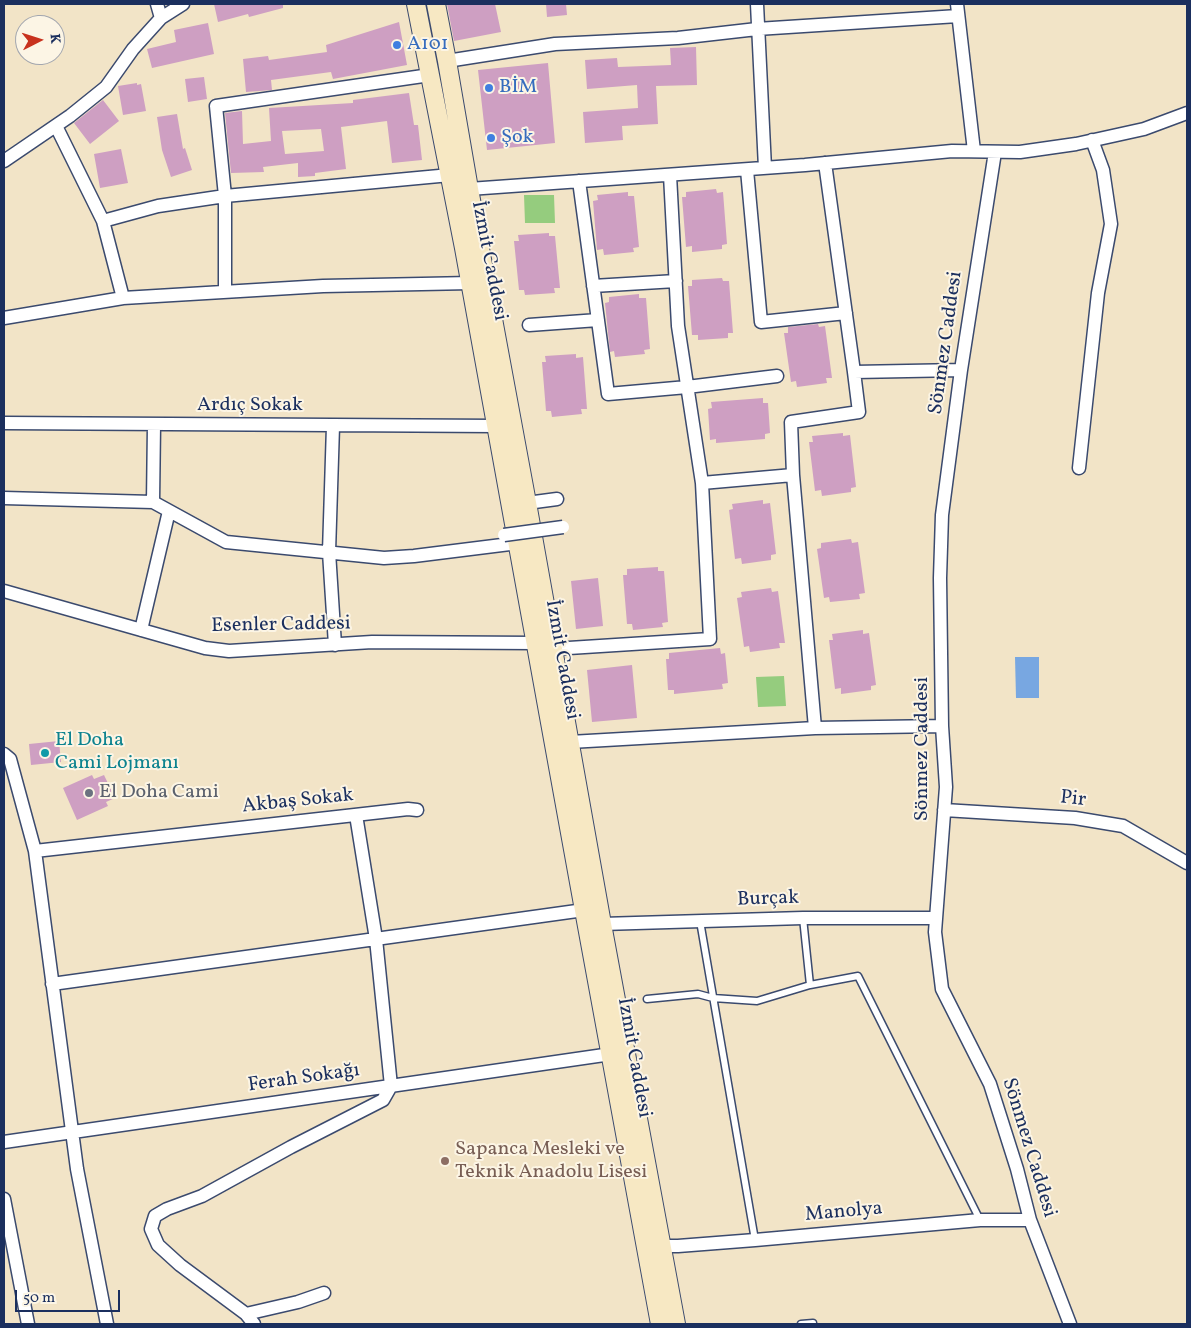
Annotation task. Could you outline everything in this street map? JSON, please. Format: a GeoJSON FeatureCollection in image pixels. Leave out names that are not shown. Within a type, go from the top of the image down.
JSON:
{"type":"FeatureCollection","features":[{"type":"Feature","properties":{"kind":"main road","name":"İzmit Caddesi"},"geometry":{"type":"LineString","coordinates":[[416,4],[497,426],[511,538],[536,643],[660,1324]]}},
{"type":"Feature","properties":{"kind":"main road","name":"İzmit Caddesi"},"geometry":{"type":"LineString","coordinates":[[436,4],[468,190],[527,503],[676,1324]]}},
{"type":"Feature","properties":{"kind":"street"},"geometry":{"type":"LineString","coordinates":[[158,4],[161,18]]}},
{"type":"Feature","properties":{"kind":"street"},"geometry":{"type":"LineString","coordinates":[[4,160],[70,116],[106,87],[133,49],[161,18],[183,4]]}},
{"type":"Feature","properties":{"kind":"street"},"geometry":{"type":"LineString","coordinates":[[757,4],[765,168]]}},
{"type":"Feature","properties":{"kind":"street"},"geometry":{"type":"LineString","coordinates":[[447,61],[555,44],[678,38],[958,10],[974,151]]}},
{"type":"Feature","properties":{"kind":"street"},"geometry":{"type":"LineString","coordinates":[[225,292],[224,196],[216,106],[430,75]]}},
{"type":"Feature","properties":{"kind":"street"},"geometry":{"type":"LineString","coordinates":[[468,190],[825,164],[952,151],[1020,152],[1076,144],[1144,129],[1187,114]]}},
{"type":"Feature","properties":{"kind":"street"},"geometry":{"type":"LineString","coordinates":[[56,126],[103,220],[123,298]]}},
{"type":"Feature","properties":{"kind":"street"},"geometry":{"type":"LineString","coordinates":[[1080,468],[1098,293],[1111,224],[1104,170],[1092,140]]}},
{"type":"Feature","properties":{"kind":"street","name":"Sönmez Caddesi"},"geometry":{"type":"LineString","coordinates":[[995,152],[961,370],[942,515],[940,578],[942,726],[946,787],[935,932],[942,988],[990,1084],[1017,1169],[1030,1220],[1070,1324]]}},
{"type":"Feature","properties":{"kind":"street"},"geometry":{"type":"LineString","coordinates":[[815,728],[793,475],[791,422],[859,412],[825,164]]}},
{"type":"Feature","properties":{"kind":"street"},"geometry":{"type":"LineString","coordinates":[[747,170],[761,322],[846,313]]}},
{"type":"Feature","properties":{"kind":"street"},"geometry":{"type":"LineString","coordinates":[[103,220],[158,206],[224,196],[450,175]]}},
{"type":"Feature","properties":{"kind":"street"},"geometry":{"type":"LineString","coordinates":[[553,649],[710,639],[702,483],[678,326],[670,175]]}},
{"type":"Feature","properties":{"kind":"street"},"geometry":{"type":"LineString","coordinates":[[579,181],[608,394],[777,376]]}},
{"type":"Feature","properties":{"kind":"street"},"geometry":{"type":"LineString","coordinates":[[593,286],[676,280]]}},
{"type":"Feature","properties":{"kind":"street"},"geometry":{"type":"LineString","coordinates":[[4,318],[123,298],[323,286],[471,283]]}},
{"type":"Feature","properties":{"kind":"street"},"geometry":{"type":"LineString","coordinates":[[530,324],[598,320]]}},
{"type":"Feature","properties":{"kind":"street"},"geometry":{"type":"LineString","coordinates":[[854,372],[961,370]]}},
{"type":"Feature","properties":{"kind":"street","name":"Ardıç Sokak"},"geometry":{"type":"LineString","coordinates":[[4,423],[497,426]]}},
{"type":"Feature","properties":{"kind":"street"},"geometry":{"type":"LineString","coordinates":[[153,502],[154,425]]}},
{"type":"Feature","properties":{"kind":"street"},"geometry":{"type":"LineString","coordinates":[[333,426],[329,552],[335,644]]}},
{"type":"Feature","properties":{"kind":"street"},"geometry":{"type":"LineString","coordinates":[[702,483],[793,475]]}},
{"type":"Feature","properties":{"kind":"street"},"geometry":{"type":"LineString","coordinates":[[4,498],[153,502],[226,542],[384,558],[461,550],[563,527]]}},
{"type":"Feature","properties":{"kind":"street"},"geometry":{"type":"LineString","coordinates":[[527,503],[557,499]]}},
{"type":"Feature","properties":{"kind":"street"},"geometry":{"type":"LineString","coordinates":[[141,630],[170,512]]}},
{"type":"Feature","properties":{"kind":"street"},"geometry":{"type":"LineString","coordinates":[[460,536],[461,550]]}},
{"type":"Feature","properties":{"kind":"street","name":"Esenler Caddesi"},"geometry":{"type":"LineString","coordinates":[[4,591],[205,648],[229,651],[372,642],[536,643]]}},
{"type":"Feature","properties":{"kind":"street"},"geometry":{"type":"LineString","coordinates":[[570,742],[815,728],[942,726]]}},
{"type":"Feature","properties":{"kind":"street"},"geometry":{"type":"LineString","coordinates":[[4,754],[10,759],[35,851],[77,1170],[107,1324]]}},
{"type":"Feature","properties":{"kind":"street","name":"Akbaş Sokak"},"geometry":{"type":"LineString","coordinates":[[35,851],[408,809],[417,810]]}},
{"type":"Feature","properties":{"kind":"street","name":"Pir"},"geometry":{"type":"LineString","coordinates":[[944,810],[1075,818],[1123,826],[1187,862]]}},
{"type":"Feature","properties":{"kind":"street"},"geometry":{"type":"LineString","coordinates":[[324,1293],[250,1319],[158,1245],[151,1229],[155,1216],[167,1209],[202,1196],[291,1147],[383,1100],[391,1086],[376,938],[356,815]]}},
{"type":"Feature","properties":{"kind":"street"},"geometry":{"type":"LineString","coordinates":[[52,984],[584,910]]}},
{"type":"Feature","properties":{"kind":"street","name":"Burçak"},"geometry":{"type":"LineString","coordinates":[[602,924],[803,918],[936,918]]}},
{"type":"Feature","properties":{"kind":"street","name":"Ferah Sokağı"},"geometry":{"type":"LineString","coordinates":[[4,1142],[610,1054]]}},
{"type":"Feature","properties":{"kind":"street"},"geometry":{"type":"LineString","coordinates":[[4,1199],[28,1324]]}},
{"type":"Feature","properties":{"kind":"street","name":"Manolya"},"geometry":{"type":"LineString","coordinates":[[662,1246],[755,1240],[980,1220],[1030,1220]]}},
{"type":"Feature","properties":{"kind":"lane"},"geometry":{"type":"LineString","coordinates":[[803,918],[810,985]]}},
{"type":"Feature","properties":{"kind":"lane"},"geometry":{"type":"LineString","coordinates":[[700,921],[755,1240]]}},
{"type":"Feature","properties":{"kind":"lane"},"geometry":{"type":"LineString","coordinates":[[647,999],[698,994],[714,998],[757,1001],[810,985],[858,976],[980,1220]]}},
{"type":"Feature","properties":{"kind":"lane"},"geometry":{"type":"LineString","coordinates":[[801,1324],[813,1323]]}},
{"type":"Feature","properties":{"kind":"green space"},"geometry":{"type":"Polygon","coordinates":[[[524,195],[554,195],[555,223],[525,223],[524,195]]]}},
{"type":"Feature","properties":{"kind":"green space"},"geometry":{"type":"Polygon","coordinates":[[[784,676],[786,706],[758,707],[756,677],[784,676]]]}},
{"type":"Feature","properties":{"kind":"water"},"geometry":{"type":"Polygon","coordinates":[[[1015,657],[1039,657],[1039,698],[1016,698],[1015,657]]]}},
{"type":"Feature","properties":{"kind":"building"},"geometry":{"type":"Polygon","coordinates":[[[214,4],[283,4],[283,8],[249,17],[248,14],[218,22],[214,4]]]}},
{"type":"Feature","properties":{"kind":"building"},"geometry":{"type":"Polygon","coordinates":[[[447,4],[495,4],[501,32],[454,41],[447,4]]]}},
{"type":"Feature","properties":{"kind":"building"},"geometry":{"type":"Polygon","coordinates":[[[546,4],[566,4],[567,15],[547,17],[546,4]]]}},
{"type":"Feature","properties":{"kind":"building"},"geometry":{"type":"Polygon","coordinates":[[[399,22],[407,65],[333,79],[331,72],[271,80],[272,90],[246,92],[243,59],[268,56],[269,60],[327,52],[326,45],[399,22]]]}},
{"type":"Feature","properties":{"kind":"building"},"geometry":{"type":"Polygon","coordinates":[[[208,23],[214,54],[152,68],[147,49],[176,42],[174,30],[208,23]]]}},
{"type":"Feature","properties":{"kind":"building"},"geometry":{"type":"Polygon","coordinates":[[[696,47],[697,85],[656,86],[658,124],[622,126],[623,140],[585,143],[583,112],[638,108],[637,85],[587,89],[585,60],[617,58],[618,67],[671,65],[670,48],[696,47]]]}},
{"type":"Feature","properties":{"kind":"building"},"geometry":{"type":"Polygon","coordinates":[[[548,63],[555,143],[487,150],[478,70],[548,63]]]}},
{"type":"Feature","properties":{"kind":"building"},"geometry":{"type":"Polygon","coordinates":[[[204,77],[207,99],[188,102],[185,79],[204,77]]]}},
{"type":"Feature","properties":{"kind":"building"},"geometry":{"type":"Polygon","coordinates":[[[137,83],[137,85],[141,84],[146,111],[123,115],[118,86],[137,83]]]}},
{"type":"Feature","properties":{"kind":"building"},"geometry":{"type":"Polygon","coordinates":[[[409,93],[414,125],[418,125],[422,160],[392,163],[387,121],[341,127],[346,169],[315,173],[315,176],[298,177],[298,163],[263,167],[264,172],[231,173],[225,113],[242,111],[243,144],[271,141],[269,108],[353,103],[353,100],[409,93]],[[321,129],[282,131],[285,154],[324,151],[321,129]]]}},
{"type":"Feature","properties":{"kind":"building"},"geometry":{"type":"Polygon","coordinates":[[[103,100],[119,121],[90,144],[74,123],[103,100]]]}},
{"type":"Feature","properties":{"kind":"building"},"geometry":{"type":"Polygon","coordinates":[[[177,114],[183,149],[185,148],[192,170],[171,177],[162,150],[157,117],[177,114]]]}},
{"type":"Feature","properties":{"kind":"building"},"geometry":{"type":"Polygon","coordinates":[[[121,149],[128,183],[100,188],[94,154],[121,149]]]}},
{"type":"Feature","properties":{"kind":"building"},"geometry":{"type":"Polygon","coordinates":[[[716,189],[717,193],[723,192],[727,244],[722,245],[722,249],[692,252],[692,246],[686,247],[682,197],[686,197],[686,192],[716,189]]]}},
{"type":"Feature","properties":{"kind":"building"},"geometry":{"type":"Polygon","coordinates":[[[628,192],[628,196],[634,196],[639,247],[633,248],[634,252],[604,255],[603,249],[597,250],[593,201],[598,200],[597,195],[628,192]]]}},
{"type":"Feature","properties":{"kind":"building"},"geometry":{"type":"Polygon","coordinates":[[[549,233],[549,236],[555,236],[560,288],[554,288],[555,293],[525,295],[524,290],[519,290],[514,241],[519,241],[518,235],[549,233]]]}},
{"type":"Feature","properties":{"kind":"building"},"geometry":{"type":"Polygon","coordinates":[[[722,278],[723,281],[729,281],[733,333],[728,333],[728,338],[698,340],[698,335],[692,335],[688,286],[692,286],[692,280],[722,278]]]}},
{"type":"Feature","properties":{"kind":"building"},"geometry":{"type":"Polygon","coordinates":[[[639,294],[639,298],[646,298],[650,349],[644,350],[645,354],[615,357],[614,351],[610,352],[605,303],[609,302],[609,297],[639,294]]]}},
{"type":"Feature","properties":{"kind":"building"},"geometry":{"type":"Polygon","coordinates":[[[818,324],[819,327],[825,326],[832,378],[826,378],[827,383],[797,387],[796,381],[791,382],[784,333],[788,333],[788,327],[818,324]]]}},
{"type":"Feature","properties":{"kind":"building"},"geometry":{"type":"Polygon","coordinates":[[[576,354],[576,358],[583,357],[587,409],[581,409],[582,414],[552,417],[551,411],[546,411],[542,362],[546,362],[545,356],[576,354]]]}},
{"type":"Feature","properties":{"kind":"building"},"geometry":{"type":"Polygon","coordinates":[[[763,398],[763,403],[768,403],[770,433],[765,434],[765,439],[716,443],[716,439],[710,440],[708,409],[712,408],[711,402],[763,398]]]}},
{"type":"Feature","properties":{"kind":"building"},"geometry":{"type":"Polygon","coordinates":[[[843,433],[843,436],[850,435],[856,487],[851,488],[851,492],[822,496],[821,490],[815,491],[809,442],[813,442],[812,436],[843,433]]]}},
{"type":"Feature","properties":{"kind":"building"},"geometry":{"type":"Polygon","coordinates":[[[763,500],[763,504],[770,503],[776,554],[771,555],[771,560],[742,564],[741,558],[735,559],[729,510],[733,509],[732,504],[763,500]]]}},
{"type":"Feature","properties":{"kind":"building"},"geometry":{"type":"Polygon","coordinates":[[[851,539],[852,543],[858,542],[865,593],[859,594],[860,599],[830,602],[829,597],[824,598],[817,549],[821,548],[821,543],[851,539]]]}},
{"type":"Feature","properties":{"kind":"building"},"geometry":{"type":"Polygon","coordinates":[[[658,567],[658,571],[664,571],[668,622],[662,623],[663,627],[633,630],[632,624],[627,624],[623,575],[627,575],[627,569],[658,567]]]}},
{"type":"Feature","properties":{"kind":"building"},"geometry":{"type":"Polygon","coordinates":[[[598,578],[603,626],[576,629],[571,581],[598,578]]]}},
{"type":"Feature","properties":{"kind":"building"},"geometry":{"type":"Polygon","coordinates":[[[771,588],[772,592],[778,591],[785,643],[779,643],[780,648],[750,652],[749,646],[744,647],[737,598],[742,597],[741,592],[771,588]]]}},
{"type":"Feature","properties":{"kind":"building"},"geometry":{"type":"Polygon","coordinates":[[[863,630],[863,634],[869,633],[876,685],[871,686],[871,690],[841,694],[841,688],[835,689],[829,640],[833,640],[832,634],[863,630]]]}},
{"type":"Feature","properties":{"kind":"building"},"geometry":{"type":"Polygon","coordinates":[[[720,648],[721,654],[725,653],[728,683],[722,684],[723,689],[674,694],[674,690],[668,690],[666,659],[669,659],[669,653],[720,648]]]}},
{"type":"Feature","properties":{"kind":"building"},"geometry":{"type":"Polygon","coordinates":[[[632,665],[637,718],[592,722],[587,670],[632,665]]]}},
{"type":"Feature","properties":{"kind":"building","name":"El Doha Cami Lojmanı"},"geometry":{"type":"Polygon","coordinates":[[[59,741],[61,762],[31,765],[29,744],[59,741]]]}},
{"type":"Feature","properties":{"kind":"building","name":"El Doha Cami"},"geometry":{"type":"Polygon","coordinates":[[[92,775],[94,779],[104,775],[115,798],[106,802],[108,806],[77,820],[63,788],[92,775]]]}},
{"type":"Feature","properties":{"kind":"place","name":"A101"},"geometry":{"type":"Point","coordinates":[397,45]}},
{"type":"Feature","properties":{"kind":"place","name":"BİM"},"geometry":{"type":"Point","coordinates":[489,88]}},
{"type":"Feature","properties":{"kind":"place","name":"Şok"},"geometry":{"type":"Point","coordinates":[491,138]}},
{"type":"Feature","properties":{"kind":"place","name":"El Doha Cami Lojmanı"},"geometry":{"type":"Point","coordinates":[45,753]}},
{"type":"Feature","properties":{"kind":"place","name":"El Doha Cami"},"geometry":{"type":"Point","coordinates":[89,793]}},
{"type":"Feature","properties":{"kind":"place","name":"Sapanca Mesleki ve Teknik Anadolu Lisesi"},"geometry":{"type":"Point","coordinates":[445,1161]}}]}
